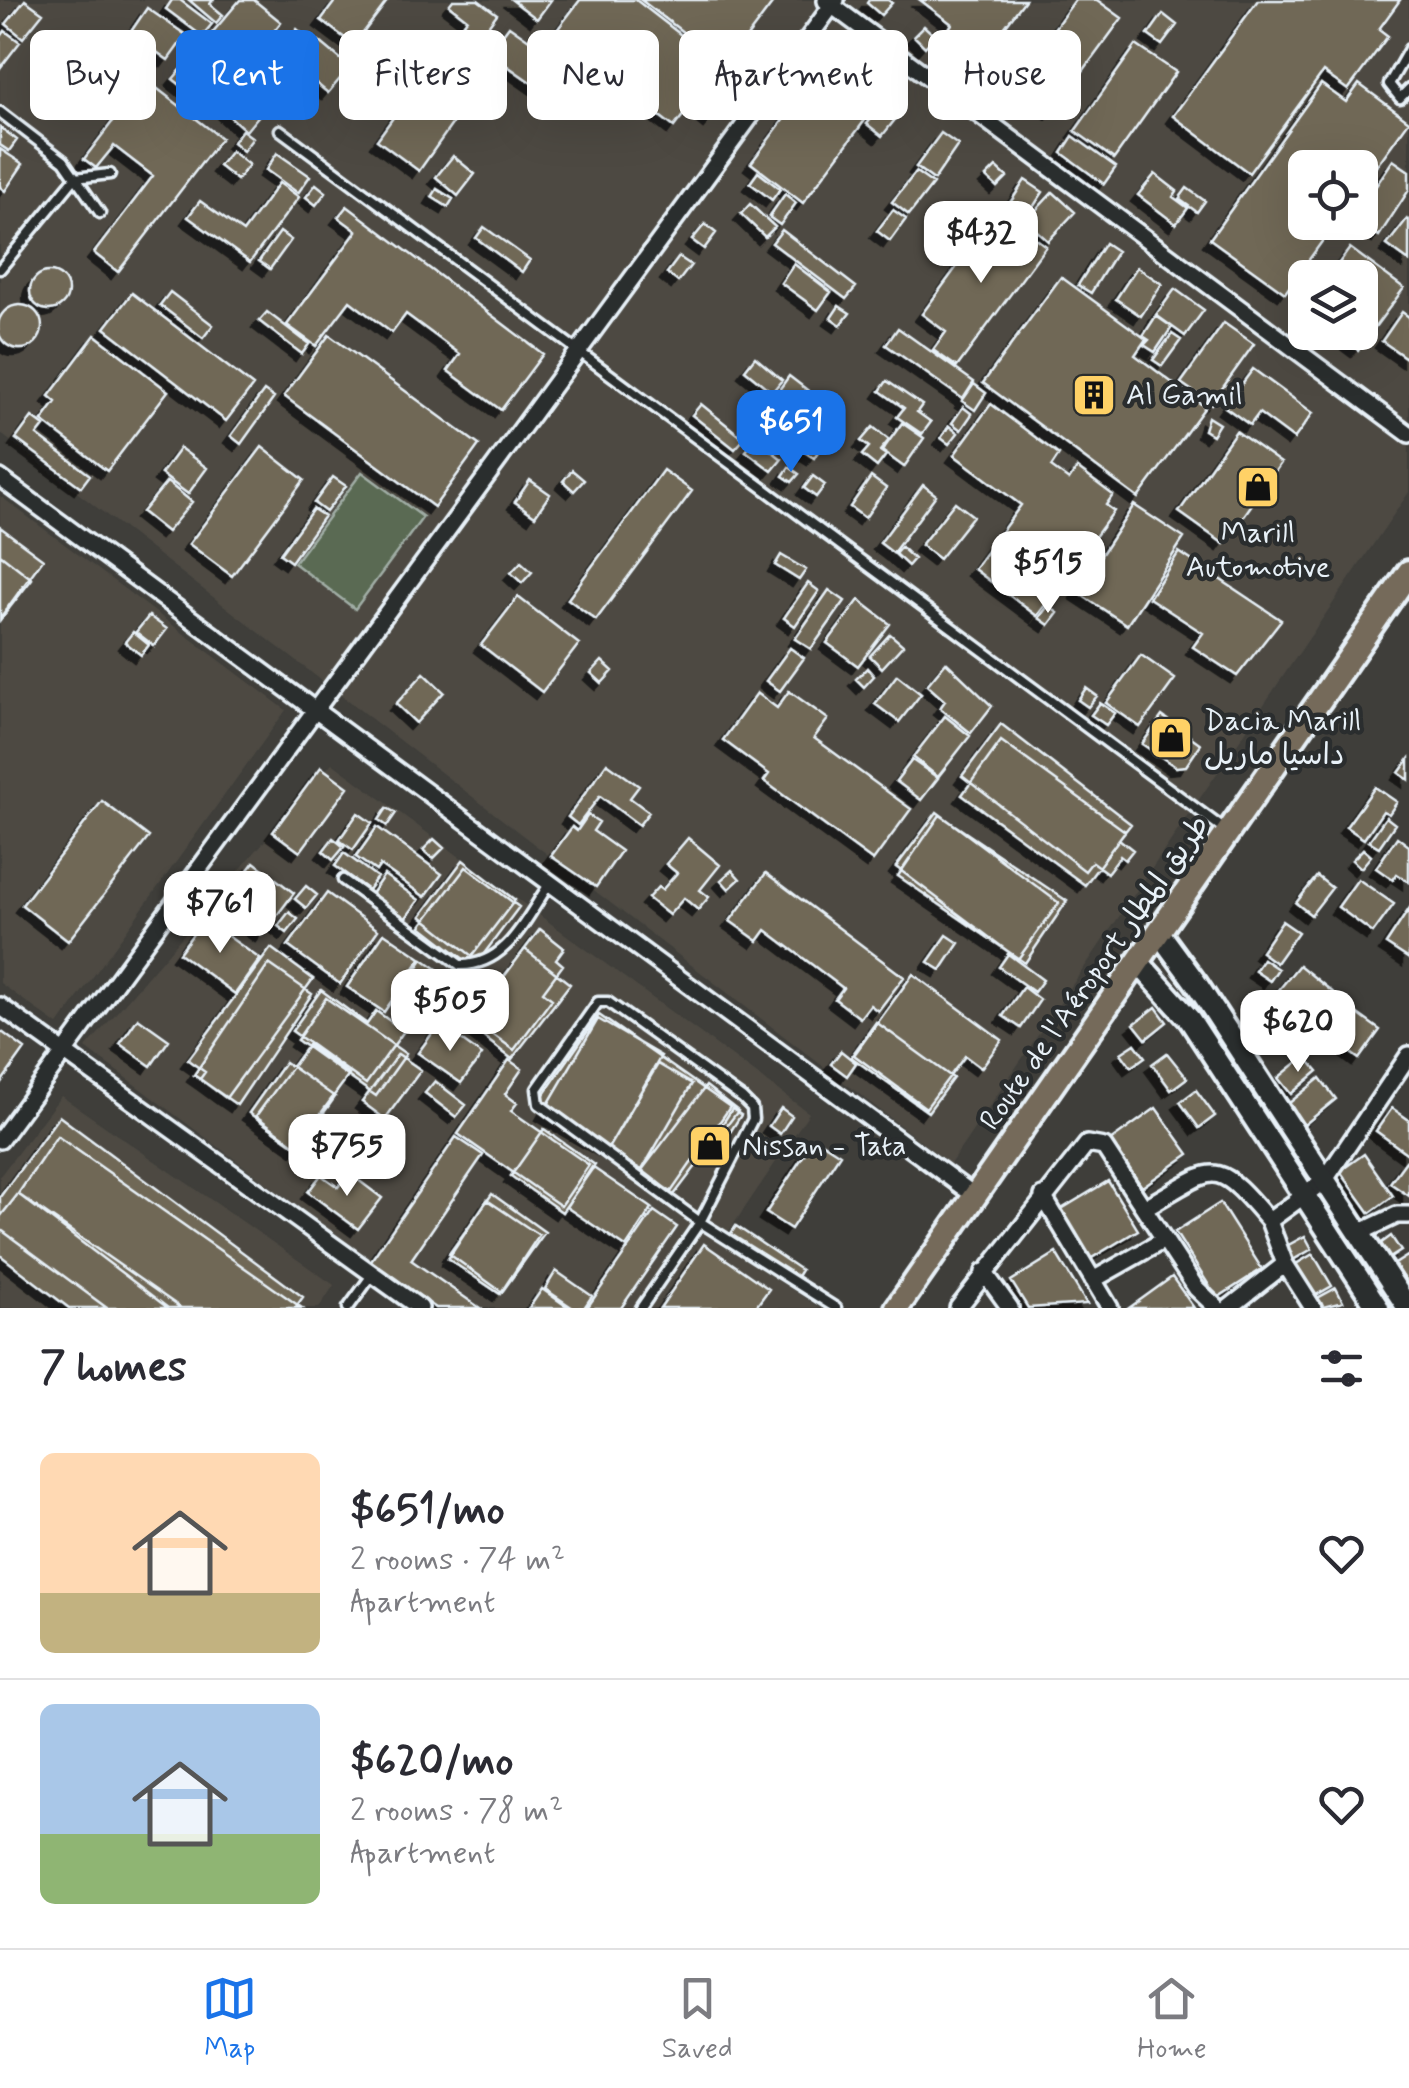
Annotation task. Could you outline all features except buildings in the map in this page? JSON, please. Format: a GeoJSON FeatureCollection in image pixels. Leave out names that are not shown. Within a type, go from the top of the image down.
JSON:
{"type":"FeatureCollection","features":[{"type":"Feature","properties":{"kind":"main road","name":"Route de l'Aéroport طريق المطار"},"geometry":{"type":"LineString","coordinates":[[897,1308],[1409,572]]}},
{"type":"Feature","properties":{"kind":"main road"},"geometry":{"type":"LineString","coordinates":[[1160,934],[1408,1308]]}},
{"type":"Feature","properties":{"kind":"main road"},"geometry":{"type":"LineString","coordinates":[[1138,963],[1190,1020],[1378,1308]]}},
{"type":"Feature","properties":{"kind":"street"},"geometry":{"type":"LineString","coordinates":[[0,1140],[830,2],[1409,434]]}},
{"type":"Feature","properties":{"kind":"street"},"geometry":{"type":"LineString","coordinates":[[0,478],[976,1196]]}},
{"type":"Feature","properties":{"kind":"street"},"geometry":{"type":"LineString","coordinates":[[0,1006],[420,1308]]}},
{"type":"Feature","properties":{"kind":"street"},"geometry":{"type":"LineString","coordinates":[[1269,1221],[1324,1181],[1409,1056]]}},
{"type":"Feature","properties":{"kind":"street"},"geometry":{"type":"LineString","coordinates":[[958,1308],[1043,1196],[1087,1144],[1097,1143],[1196,1288],[1218,1308]]}},
{"type":"Feature","properties":{"kind":"street"},"geometry":{"type":"LineString","coordinates":[[1144,1208],[1205,1174],[1218,1172],[1234,1178],[1269,1221],[1285,1264],[1313,1308]]}},
{"type":"Feature","properties":{"kind":"street"},"geometry":{"type":"LineString","coordinates":[[1043,1196],[1110,1308]]}},
{"type":"Feature","properties":{"kind":"street"},"geometry":{"type":"LineString","coordinates":[[1359,1233],[1397,1214],[1409,1215]]}},
{"type":"Feature","properties":{"kind":"street"},"geometry":{"type":"LineString","coordinates":[[1093,1280],[1164,1240]]}},
{"type":"Feature","properties":{"kind":"street"},"geometry":{"type":"LineString","coordinates":[[1229,1308],[1285,1264]]}},
{"type":"Feature","properties":{"kind":"street"},"geometry":{"type":"LineString","coordinates":[[984,1272],[1010,1308]]}},
{"type":"Feature","properties":{"kind":"lane"},"geometry":{"type":"LineString","coordinates":[[1409,49],[1389,84],[1400,98],[1409,89]]}},
{"type":"Feature","properties":{"kind":"lane"},"geometry":{"type":"LineString","coordinates":[[0,112],[79,178],[100,212]]}},
{"type":"Feature","properties":{"kind":"lane"},"geometry":{"type":"LineString","coordinates":[[280,130],[1229,833]]}},
{"type":"Feature","properties":{"kind":"lane"},"geometry":{"type":"LineString","coordinates":[[0,269],[79,178],[110,174]]}},
{"type":"Feature","properties":{"kind":"lane"},"geometry":{"type":"LineString","coordinates":[[343,880],[460,965],[482,966],[502,951],[550,883]]}},
{"type":"Feature","properties":{"kind":"lane"},"geometry":{"type":"LineString","coordinates":[[641,1308],[700,1222],[754,1119],[752,1108],[608,1002],[598,1002],[537,1090],[539,1104],[700,1222],[836,1308]]}},
{"type":"Feature","properties":{"kind":"lane"},"geometry":{"type":"LineString","coordinates":[[348,1308],[373,1274]]}},
{"type":"Feature","properties":{"kind":"shaded area"},"geometry":{"type":"Polygon","coordinates":[[[0,0],[1409,0],[1409,492],[950,1164],[0,433],[0,0]]]}},
{"type":"Feature","properties":{"kind":"shaded area"},"geometry":{"type":"Polygon","coordinates":[[[0,496],[286,710],[58,1025],[0,983],[0,496]]]}},
{"type":"Feature","properties":{"kind":"shaded area"},"geometry":{"type":"Polygon","coordinates":[[[332,763],[809,1113],[721,1243],[820,1308],[433,1308],[86,1048],[332,763]]]}},
{"type":"Feature","properties":{"kind":"shaded area"},"geometry":{"type":"Polygon","coordinates":[[[61,1096],[334,1285],[319,1308],[0,1308],[0,1176],[61,1096]]]}},
{"type":"Feature","properties":{"kind":"green space"},"geometry":{"type":"Polygon","coordinates":[[[362,472],[423,517],[355,609],[294,563],[362,472]]]}},
{"type":"Feature","properties":{"kind":"place","name":"Al Gamil"},"geometry":{"type":"Point","coordinates":[1094,395]}},
{"type":"Feature","properties":{"kind":"place","name":"Marill Automotive"},"geometry":{"type":"Point","coordinates":[1258,487]}},
{"type":"Feature","properties":{"kind":"place","name":"Dacia Marill داسيا ماريل"},"geometry":{"type":"Point","coordinates":[1171,738]}},
{"type":"Feature","properties":{"kind":"place","name":"Nissan - Tata"},"geometry":{"type":"Point","coordinates":[710,1146]}}]}
